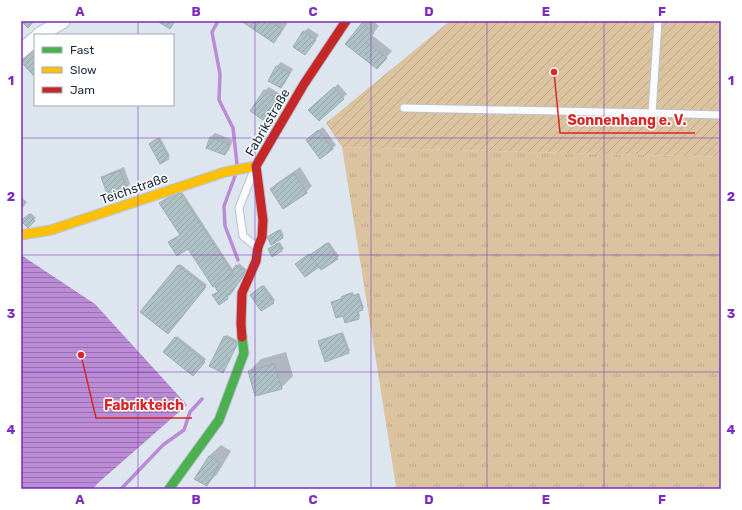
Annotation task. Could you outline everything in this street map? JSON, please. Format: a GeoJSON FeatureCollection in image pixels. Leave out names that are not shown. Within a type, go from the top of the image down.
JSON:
{"type":"FeatureCollection","features":[{"type":"Feature","properties":{"kind":"street"},"geometry":{"type":"LineString","coordinates":[[41,34],[64,21]]}},
{"type":"Feature","properties":{"kind":"street","name":"Fabrikstraße"},"geometry":{"type":"LineString","coordinates":[[169,489],[220,420],[244,353],[241,324],[242,293],[256,261],[258,247],[262,237],[263,220],[256,166],[304,84],[346,21]]}},
{"type":"Feature","properties":{"kind":"street"},"geometry":{"type":"LineString","coordinates":[[21,51],[34,40]]}},
{"type":"Feature","properties":{"kind":"street","name":"Teichstraße"},"geometry":{"type":"LineString","coordinates":[[21,235],[51,230],[225,172],[256,166]]}},
{"type":"Feature","properties":{"kind":"lane"},"geometry":{"type":"LineString","coordinates":[[652,113],[658,21]]}},
{"type":"Feature","properties":{"kind":"lane"},"geometry":{"type":"LineString","coordinates":[[404,108],[721,115]]}},
{"type":"Feature","properties":{"kind":"lane"},"geometry":{"type":"LineString","coordinates":[[256,166],[239,208],[243,236],[258,247]]}},
{"type":"Feature","properties":{"kind":"green space"},"geometry":{"type":"Polygon","coordinates":[[[450,21],[721,21],[721,157],[342,147],[326,123],[450,21]]]}},
{"type":"Feature","properties":{"kind":"green space"},"geometry":{"type":"Polygon","coordinates":[[[342,147],[721,157],[721,489],[393,489],[396,486],[342,147]]]}},
{"type":"Feature","properties":{"kind":"shaded area"},"geometry":{"type":"Polygon","coordinates":[[[21,255],[95,304],[187,405],[93,489],[21,489],[21,255]]]}},
{"type":"Feature","properties":{"kind":"building"},"geometry":{"type":"Polygon","coordinates":[[[21,21],[34,21],[28,28],[21,21]]]}},
{"type":"Feature","properties":{"kind":"building"},"geometry":{"type":"Polygon","coordinates":[[[157,21],[175,21],[170,29],[157,21]]]}},
{"type":"Feature","properties":{"kind":"building"},"geometry":{"type":"Polygon","coordinates":[[[241,21],[270,21],[282,29],[274,43],[241,21]]]}},
{"type":"Feature","properties":{"kind":"building"},"geometry":{"type":"Polygon","coordinates":[[[362,23],[374,33],[366,42],[387,58],[377,69],[345,44],[362,23]]]}},
{"type":"Feature","properties":{"kind":"building"},"geometry":{"type":"Polygon","coordinates":[[[303,31],[316,40],[305,55],[293,47],[303,31]]]}},
{"type":"Feature","properties":{"kind":"building"},"geometry":{"type":"Polygon","coordinates":[[[34,49],[34,76],[21,62],[34,49]]]}},
{"type":"Feature","properties":{"kind":"building"},"geometry":{"type":"Polygon","coordinates":[[[276,66],[290,73],[281,88],[268,81],[276,66]]]}},
{"type":"Feature","properties":{"kind":"building"},"geometry":{"type":"Polygon","coordinates":[[[334,87],[344,99],[319,121],[308,110],[334,87]]]}},
{"type":"Feature","properties":{"kind":"building"},"geometry":{"type":"Polygon","coordinates":[[[264,90],[277,99],[263,120],[250,111],[264,90]]]}},
{"type":"Feature","properties":{"kind":"building"},"geometry":{"type":"Polygon","coordinates":[[[318,130],[333,149],[320,159],[306,140],[318,130]]]}},
{"type":"Feature","properties":{"kind":"building"},"geometry":{"type":"Polygon","coordinates":[[[210,137],[229,144],[225,155],[206,148],[210,137]]]}},
{"type":"Feature","properties":{"kind":"building"},"geometry":{"type":"Polygon","coordinates":[[[158,138],[169,159],[160,164],[149,144],[158,138]]]}},
{"type":"Feature","properties":{"kind":"building"},"geometry":{"type":"Polygon","coordinates":[[[120,171],[127,189],[108,196],[101,177],[120,171]]]}},
{"type":"Feature","properties":{"kind":"building"},"geometry":{"type":"Polygon","coordinates":[[[294,173],[307,193],[283,209],[270,189],[294,173]]]}},
{"type":"Feature","properties":{"kind":"building"},"geometry":{"type":"Polygon","coordinates":[[[179,191],[233,274],[213,287],[188,249],[177,256],[168,242],[180,235],[159,203],[179,191]]]}},
{"type":"Feature","properties":{"kind":"building"},"geometry":{"type":"Polygon","coordinates":[[[29,214],[35,221],[28,228],[21,221],[29,214]]]}},
{"type":"Feature","properties":{"kind":"building"},"geometry":{"type":"Polygon","coordinates":[[[279,230],[283,238],[271,245],[267,237],[279,230]]]}},
{"type":"Feature","properties":{"kind":"building"},"geometry":{"type":"Polygon","coordinates":[[[278,243],[282,251],[272,257],[268,249],[278,243]]]}},
{"type":"Feature","properties":{"kind":"building"},"geometry":{"type":"Polygon","coordinates":[[[327,243],[338,259],[321,270],[310,255],[327,243]]]}},
{"type":"Feature","properties":{"kind":"building"},"geometry":{"type":"Polygon","coordinates":[[[309,254],[319,267],[305,277],[295,264],[309,254]]]}},
{"type":"Feature","properties":{"kind":"building"},"geometry":{"type":"Polygon","coordinates":[[[178,265],[206,287],[168,334],[140,312],[178,265]]]}},
{"type":"Feature","properties":{"kind":"building"},"geometry":{"type":"Polygon","coordinates":[[[236,265],[246,272],[230,295],[226,295],[228,299],[219,305],[212,295],[218,292],[215,287],[233,274],[231,272],[236,265]]]}},
{"type":"Feature","properties":{"kind":"building"},"geometry":{"type":"Polygon","coordinates":[[[262,286],[274,303],[261,311],[250,295],[262,286]]]}},
{"type":"Feature","properties":{"kind":"building"},"geometry":{"type":"Polygon","coordinates":[[[351,293],[352,296],[358,294],[363,310],[357,312],[359,319],[345,323],[343,316],[336,318],[331,302],[342,299],[341,297],[351,293]]]}},
{"type":"Feature","properties":{"kind":"building"},"geometry":{"type":"Polygon","coordinates":[[[341,333],[349,353],[325,362],[318,341],[341,333]]]}},
{"type":"Feature","properties":{"kind":"building"},"geometry":{"type":"Polygon","coordinates":[[[224,336],[238,343],[223,373],[209,366],[224,336]]]}},
{"type":"Feature","properties":{"kind":"building"},"geometry":{"type":"Polygon","coordinates":[[[175,337],[205,362],[193,376],[163,352],[175,337]]]}},
{"type":"Feature","properties":{"kind":"building"},"geometry":{"type":"Polygon","coordinates":[[[274,364],[282,389],[255,396],[248,371],[274,364]]]}},
{"type":"Feature","properties":{"kind":"building"},"geometry":{"type":"Polygon","coordinates":[[[209,456],[220,463],[207,486],[194,479],[209,456]]]}},
{"type":"Feature","properties":{"kind":"waterway"},"geometry":{"type":"LineString","coordinates":[[218,21],[212,32],[220,74],[219,100],[233,128],[237,164]]}},
{"type":"Feature","properties":{"kind":"waterway"},"geometry":{"type":"LineString","coordinates":[[235,176],[224,206],[225,226],[238,260]]}},
{"type":"Feature","properties":{"kind":"waterway"},"geometry":{"type":"LineString","coordinates":[[121,489],[163,445],[184,430],[190,412],[202,399]]}},
{"type":"Feature","properties":{"kind":"traffic: fast"},"geometry":{"type":"LineString","coordinates":[[169,489],[219,420],[244,353],[242,337]]}},
{"type":"Feature","properties":{"kind":"traffic: slow"},"geometry":{"type":"LineString","coordinates":[[21,235],[51,230],[225,172],[256,166]]}},
{"type":"Feature","properties":{"kind":"traffic: jam"},"geometry":{"type":"LineString","coordinates":[[242,337],[242,293],[256,261],[258,247],[262,237],[263,220],[256,166],[304,84],[346,21]]}},
{"type":"Feature","properties":{"kind":"place","name":"Sonnenhang e. V."},"geometry":{"type":"Point","coordinates":[554,72]}},
{"type":"Feature","properties":{"kind":"place","name":"Fabrikteich"},"geometry":{"type":"Point","coordinates":[81,355]}}]}
